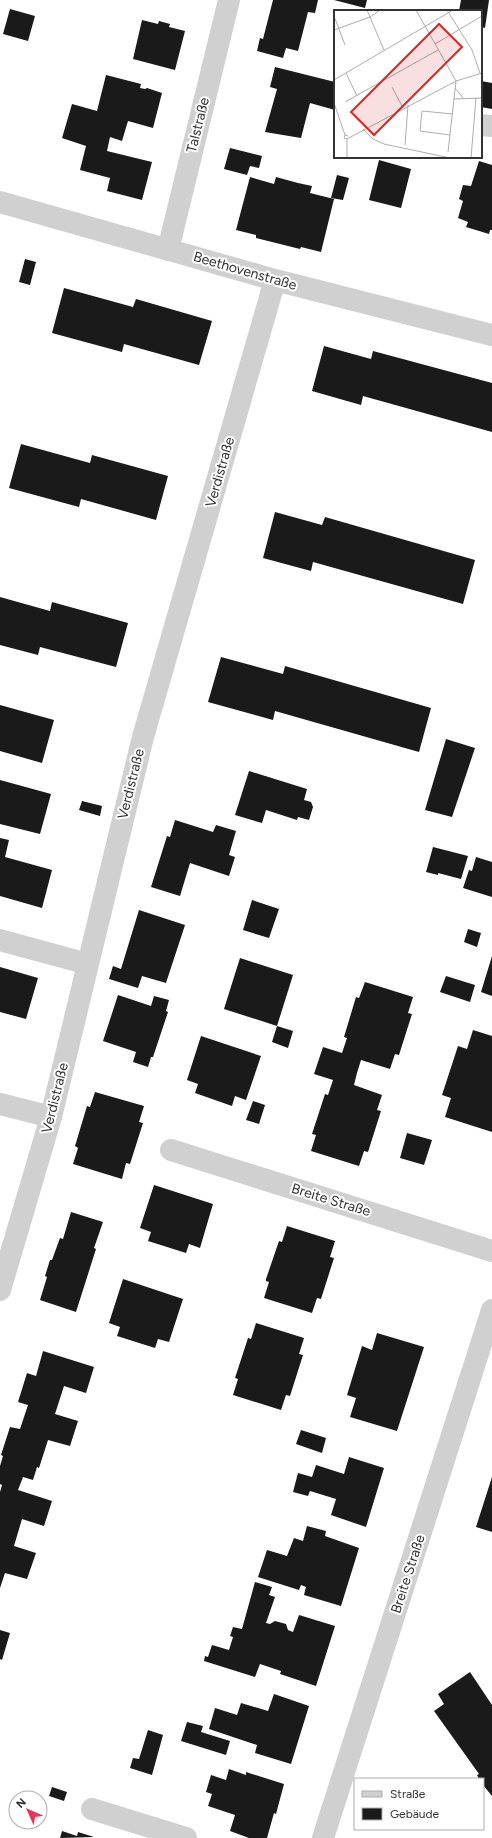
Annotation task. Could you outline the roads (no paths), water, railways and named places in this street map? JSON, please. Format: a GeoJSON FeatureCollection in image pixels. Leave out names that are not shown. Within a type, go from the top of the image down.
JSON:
{"type":"FeatureCollection","features":[{"type":"Feature","properties":{"kind":"street","name":"Talstraße"},"geometry":{"type":"LineString","coordinates":[[168,250],[229,0]]}},
{"type":"Feature","properties":{"kind":"street"},"geometry":{"type":"LineString","coordinates":[[482,125],[492,126]]}},
{"type":"Feature","properties":{"kind":"street","name":"Beethovenstraße"},"geometry":{"type":"LineString","coordinates":[[0,202],[275,280],[492,335]]}},
{"type":"Feature","properties":{"kind":"street","name":"Verdistraße"},"geometry":{"type":"LineString","coordinates":[[0,1290],[51,1117],[143,737],[275,280]]}},
{"type":"Feature","properties":{"kind":"street"},"geometry":{"type":"LineString","coordinates":[[0,940],[88,964]]}},
{"type":"Feature","properties":{"kind":"street"},"geometry":{"type":"LineString","coordinates":[[0,1104],[51,1117]]}},
{"type":"Feature","properties":{"kind":"street","name":"Breite Straße"},"geometry":{"type":"LineString","coordinates":[[171,1150],[492,1251]]}},
{"type":"Feature","properties":{"kind":"street","name":"Breite Straße"},"geometry":{"type":"LineString","coordinates":[[324,1838],[492,1310]]}},
{"type":"Feature","properties":{"kind":"street"},"geometry":{"type":"LineString","coordinates":[[92,1808],[186,1838]]}}]}
